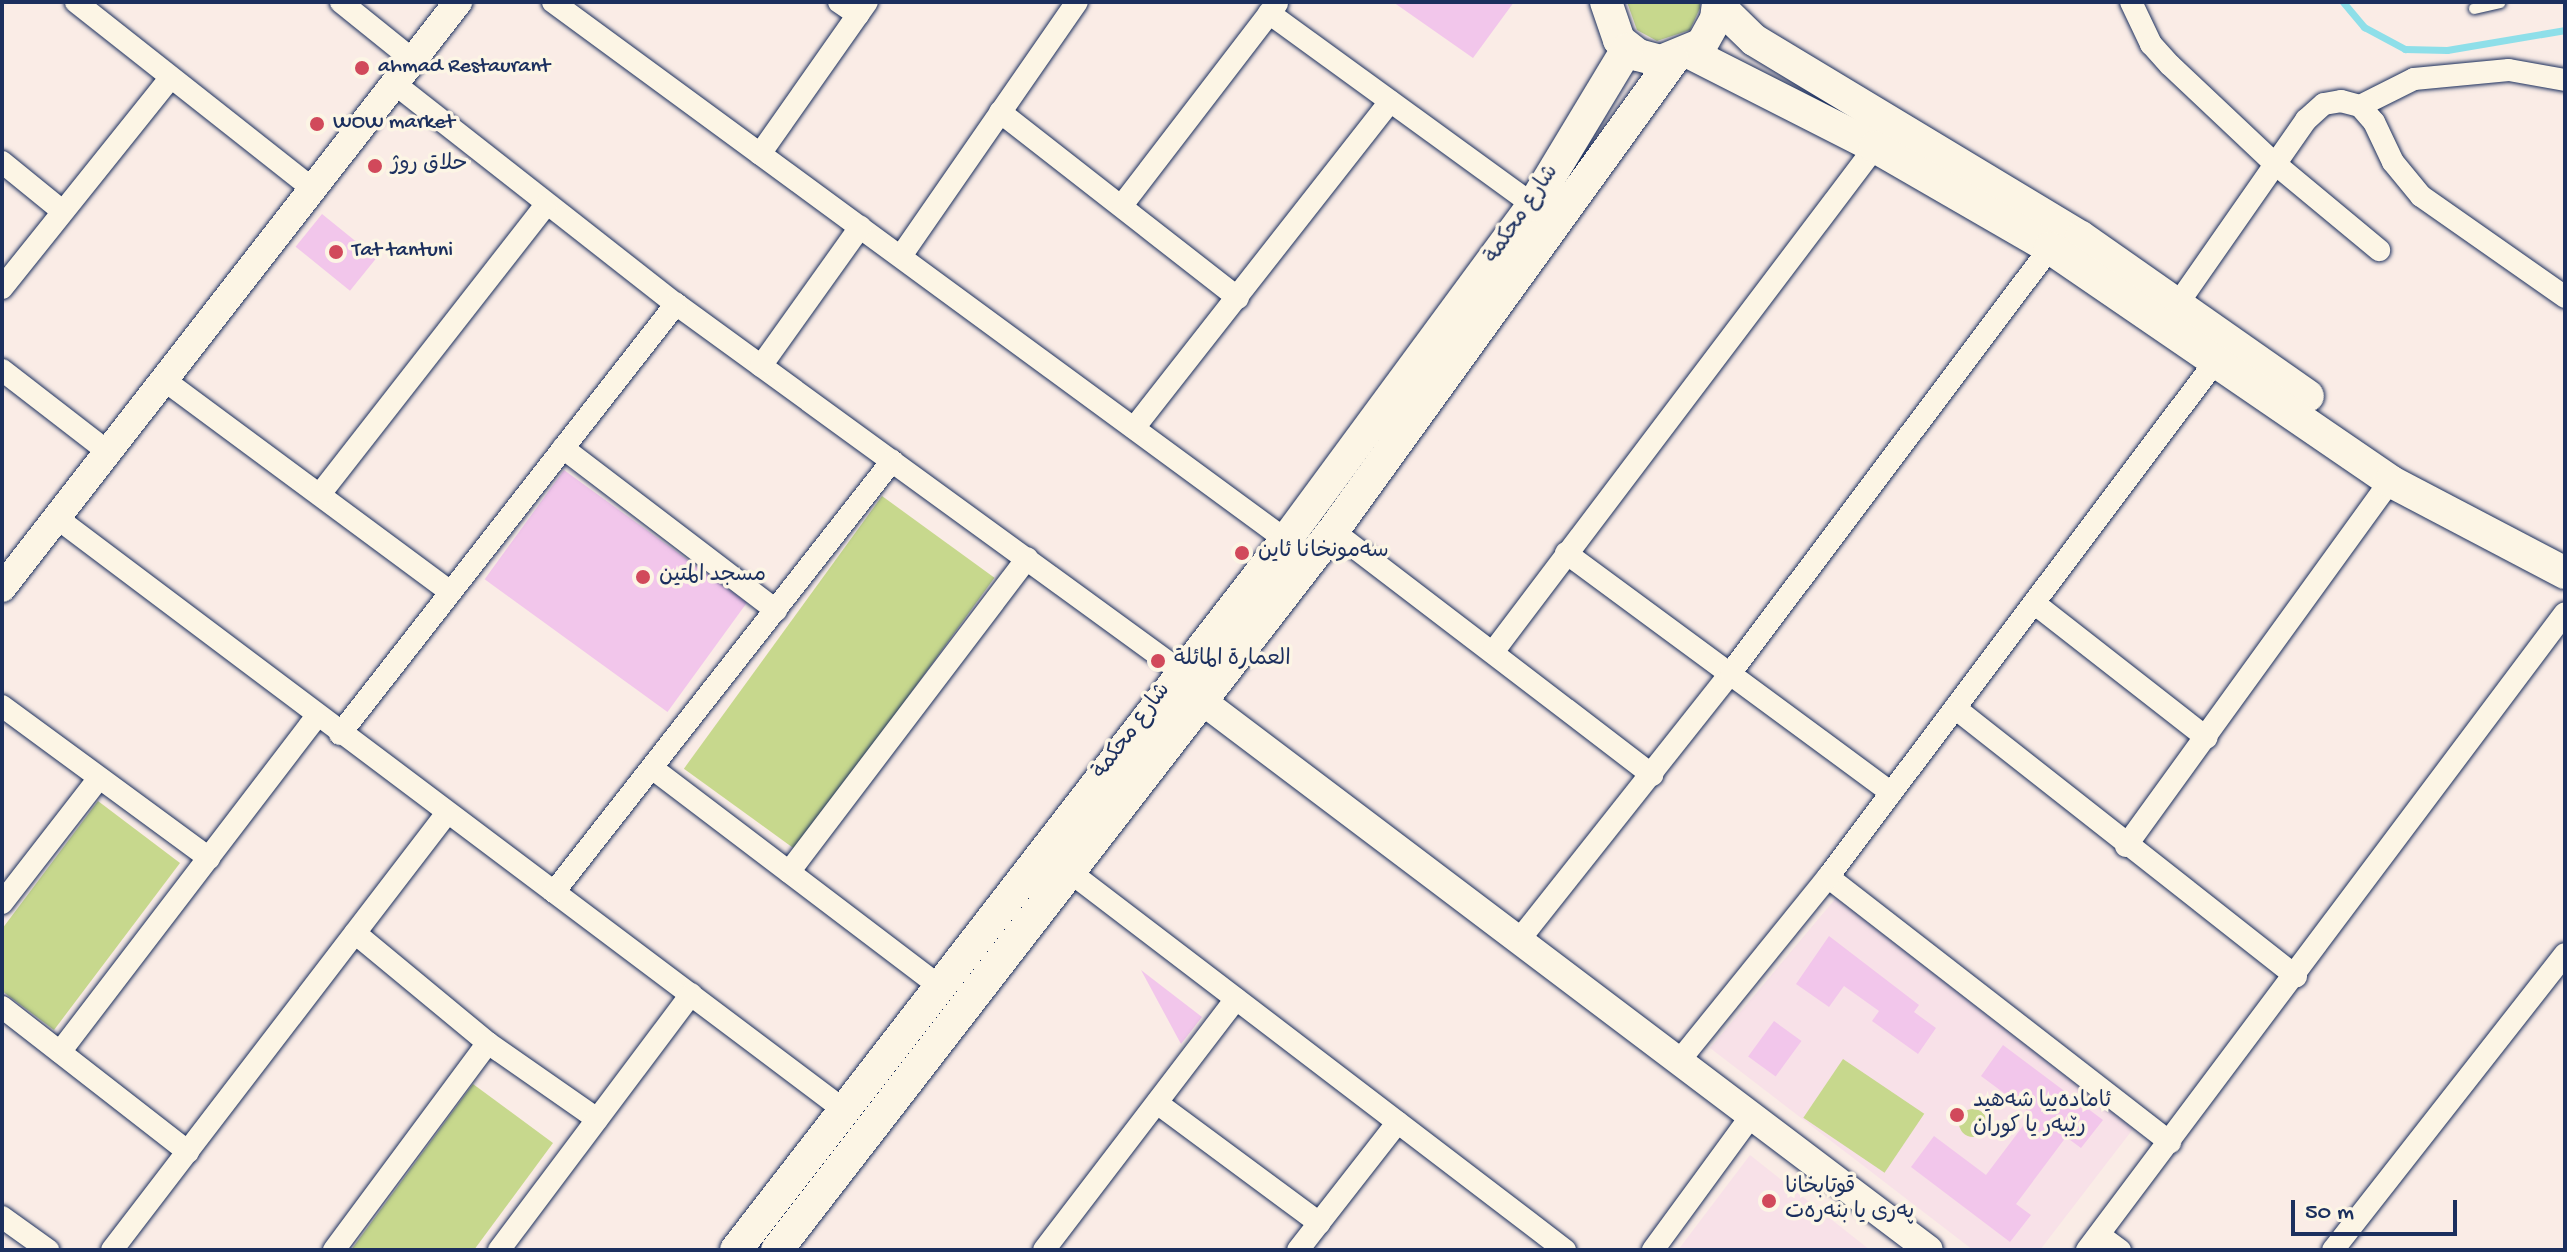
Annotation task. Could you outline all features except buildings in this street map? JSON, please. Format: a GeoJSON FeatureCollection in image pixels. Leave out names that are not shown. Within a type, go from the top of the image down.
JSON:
{"type":"FeatureCollection","features":[{"type":"Feature","properties":{"kind":"main road"},"geometry":{"type":"LineString","coordinates":[[1580,2],[1607,10],[1627,49],[1649,60],[1682,56],[1875,147],[2050,248],[2218,358],[2390,481],[2565,573]]}},
{"type":"Feature","properties":{"kind":"main road"},"geometry":{"type":"LineString","coordinates":[[1718,3],[1754,40],[2081,237],[2179,302],[2399,461],[2565,548]]}},
{"type":"Feature","properties":{"kind":"main road","name":"شارع محكمة"},"geometry":{"type":"LineString","coordinates":[[777,1250],[1333,531],[1682,56],[1711,33],[1718,3]]}},
{"type":"Feature","properties":{"kind":"main road","name":"شارع محكمة"},"geometry":{"type":"LineString","coordinates":[[740,1249],[1180,671],[1286,540],[1533,205],[1627,49]]}},
{"type":"Feature","properties":{"kind":"street"},"geometry":{"type":"LineString","coordinates":[[76,2],[313,189]]}},
{"type":"Feature","properties":{"kind":"street"},"geometry":{"type":"LineString","coordinates":[[341,2],[413,60]]}},
{"type":"Feature","properties":{"kind":"street"},"geometry":{"type":"LineString","coordinates":[[2,588],[458,2]]}},
{"type":"Feature","properties":{"kind":"street"},"geometry":{"type":"LineString","coordinates":[[553,2],[1286,540]]}},
{"type":"Feature","properties":{"kind":"street"},"geometry":{"type":"LineString","coordinates":[[901,256],[1077,2]]}},
{"type":"Feature","properties":{"kind":"street"},"geometry":{"type":"LineString","coordinates":[[2131,2],[2151,44],[2273,162],[2379,250]]}},
{"type":"Feature","properties":{"kind":"street"},"geometry":{"type":"LineString","coordinates":[[760,154],[855,6]]}},
{"type":"Feature","properties":{"kind":"street"},"geometry":{"type":"LineString","coordinates":[[1123,204],[1273,8],[1390,102],[1533,205]]}},
{"type":"Feature","properties":{"kind":"street"},"geometry":{"type":"LineString","coordinates":[[2179,302],[2273,162],[2324,104],[2360,106],[2414,79],[2509,70],[2565,80]]}},
{"type":"Feature","properties":{"kind":"street"},"geometry":{"type":"LineString","coordinates":[[2,288],[61,210],[170,78]]}},
{"type":"Feature","properties":{"kind":"street"},"geometry":{"type":"LineString","coordinates":[[395,84],[676,304],[1180,671]]}},
{"type":"Feature","properties":{"kind":"street"},"geometry":{"type":"LineString","coordinates":[[1134,428],[1390,102]]}},
{"type":"Feature","properties":{"kind":"street"},"geometry":{"type":"LineString","coordinates":[[2360,106],[2393,162],[2421,196],[2565,297]]}},
{"type":"Feature","properties":{"kind":"street"},"geometry":{"type":"LineString","coordinates":[[1000,112],[1123,204],[1238,298]]}},
{"type":"Feature","properties":{"kind":"street"},"geometry":{"type":"LineString","coordinates":[[1493,652],[1875,147]]}},
{"type":"Feature","properties":{"kind":"street"},"geometry":{"type":"LineString","coordinates":[[2,162],[61,210]]}},
{"type":"Feature","properties":{"kind":"street"},"geometry":{"type":"LineString","coordinates":[[320,494],[546,205]]}},
{"type":"Feature","properties":{"kind":"street"},"geometry":{"type":"LineString","coordinates":[[761,366],[860,227]]}},
{"type":"Feature","properties":{"kind":"street"},"geometry":{"type":"LineString","coordinates":[[1519,940],[1732,671],[2050,248]]}},
{"type":"Feature","properties":{"kind":"street"},"geometry":{"type":"LineString","coordinates":[[340,734],[676,304]]}},
{"type":"Feature","properties":{"kind":"street"},"geometry":{"type":"LineString","coordinates":[[1679,1061],[1828,877],[2218,358]]}},
{"type":"Feature","properties":{"kind":"street"},"geometry":{"type":"LineString","coordinates":[[2,370],[108,452]]}},
{"type":"Feature","properties":{"kind":"street"},"geometry":{"type":"LineString","coordinates":[[164,380],[450,592]]}},
{"type":"Feature","properties":{"kind":"street"},"geometry":{"type":"LineString","coordinates":[[563,448],[776,610]]}},
{"type":"Feature","properties":{"kind":"street"},"geometry":{"type":"LineString","coordinates":[[554,892],[892,461]]}},
{"type":"Feature","properties":{"kind":"street"},"geometry":{"type":"LineString","coordinates":[[2126,846],[2390,481]]}},
{"type":"Feature","properties":{"kind":"street"},"geometry":{"type":"LineString","coordinates":[[57,518],[340,734],[844,1110]]}},
{"type":"Feature","properties":{"kind":"street"},"geometry":{"type":"LineString","coordinates":[[1333,531],[1652,775]]}},
{"type":"Feature","properties":{"kind":"street"},"geometry":{"type":"LineString","coordinates":[[1566,553],[1732,671],[1891,793]]}},
{"type":"Feature","properties":{"kind":"street"},"geometry":{"type":"LineString","coordinates":[[789,872],[1027,558]]}},
{"type":"Feature","properties":{"kind":"street"},"geometry":{"type":"LineString","coordinates":[[2034,603],[2207,738]]}},
{"type":"Feature","properties":{"kind":"street"},"geometry":{"type":"LineString","coordinates":[[2120,1250],[2093,1242],[2296,976],[2565,613]]}},
{"type":"Feature","properties":{"kind":"street"},"geometry":{"type":"LineString","coordinates":[[1201,700],[1929,1250]]}},
{"type":"Feature","properties":{"kind":"street"},"geometry":{"type":"LineString","coordinates":[[2,706],[209,858]]}},
{"type":"Feature","properties":{"kind":"street"},"geometry":{"type":"LineString","coordinates":[[1955,708],[2126,846],[2296,976]]}},
{"type":"Feature","properties":{"kind":"street"},"geometry":{"type":"LineString","coordinates":[[60,1052],[317,716]]}},
{"type":"Feature","properties":{"kind":"street"},"geometry":{"type":"LineString","coordinates":[[652,768],[939,986]]}},
{"type":"Feature","properties":{"kind":"street"},"geometry":{"type":"LineString","coordinates":[[2,903],[99,778]]}},
{"type":"Feature","properties":{"kind":"street"},"geometry":{"type":"LineString","coordinates":[[112,1250],[447,813]]}},
{"type":"Feature","properties":{"kind":"street"},"geometry":{"type":"LineString","coordinates":[[1070,872],[1398,1122],[1553,1246]]}},
{"type":"Feature","properties":{"kind":"street"},"geometry":{"type":"LineString","coordinates":[[1828,877],[2170,1142]]}},
{"type":"Feature","properties":{"kind":"street"},"geometry":{"type":"LineString","coordinates":[[355,933],[488,1043],[597,1119]]}},
{"type":"Feature","properties":{"kind":"street"},"geometry":{"type":"LineString","coordinates":[[2333,1250],[2565,954]]}},
{"type":"Feature","properties":{"kind":"street"},"geometry":{"type":"LineString","coordinates":[[499,1250],[691,994]]}},
{"type":"Feature","properties":{"kind":"street"},"geometry":{"type":"LineString","coordinates":[[1044,1250],[1236,999]]}},
{"type":"Feature","properties":{"kind":"street"},"geometry":{"type":"LineString","coordinates":[[2,1007],[188,1152]]}},
{"type":"Feature","properties":{"kind":"street"},"geometry":{"type":"LineString","coordinates":[[343,1247],[488,1043]]}},
{"type":"Feature","properties":{"kind":"street"},"geometry":{"type":"LineString","coordinates":[[1157,1103],[1319,1223]]}},
{"type":"Feature","properties":{"kind":"street"},"geometry":{"type":"LineString","coordinates":[[1653,1250],[1751,1116]]}},
{"type":"Feature","properties":{"kind":"street"},"geometry":{"type":"LineString","coordinates":[[1298,1250],[1398,1122]]}},
{"type":"Feature","properties":{"kind":"street"},"geometry":{"type":"LineString","coordinates":[[2,1217],[48,1250]]}},
{"type":"Feature","properties":{"kind":"lane"},"geometry":{"type":"LineString","coordinates":[[2474,8],[2499,2]]}},
{"type":"Feature","properties":{"kind":"shaded area"},"geometry":{"type":"Polygon","coordinates":[[[1836,898],[2133,1129],[2040,1250],[1973,1250],[1710,1048],[1836,898]]]}},
{"type":"Feature","properties":{"kind":"shaded area"},"geometry":{"type":"Polygon","coordinates":[[[1750,1155],[1870,1250],[1678,1250],[1750,1155]]]}},
{"type":"Feature","properties":{"kind":"green space"},"geometry":{"type":"Polygon","coordinates":[[[1627,2],[1700,2],[1700,8],[1690,30],[1657,41],[1637,30],[1627,2]]]}},
{"type":"Feature","properties":{"kind":"green space"},"geometry":{"type":"Polygon","coordinates":[[[882,496],[994,578],[796,850],[684,769],[882,496]]]}},
{"type":"Feature","properties":{"kind":"green space"},"geometry":{"type":"Polygon","coordinates":[[[98,801],[180,863],[54,1030],[2,991],[2,929],[98,801]]]}},
{"type":"Feature","properties":{"kind":"green space"},"geometry":{"type":"Polygon","coordinates":[[[1843,1059],[1924,1114],[1885,1173],[1803,1118],[1843,1059]]]}},
{"type":"Feature","properties":{"kind":"green space"},"geometry":{"type":"Polygon","coordinates":[[[473,1084],[553,1143],[474,1250],[351,1250],[473,1084]]]}},
{"type":"Feature","properties":{"kind":"green space"},"geometry":{"type":"Polygon","coordinates":[[[1973,1109],[1983,1113],[1987,1123],[1983,1133],[1973,1137],[1963,1133],[1959,1123],[1963,1113],[1973,1109]]]}},
{"type":"Feature","properties":{"kind":"waterway"},"geometry":{"type":"LineString","coordinates":[[2343,2],[2364,27],[2405,49],[2447,50],[2565,30]]}},
{"type":"Feature","properties":{"kind":"place","name":"ahmad Restaurant"},"geometry":{"type":"Point","coordinates":[362,68]}},
{"type":"Feature","properties":{"kind":"place","name":"WOW market"},"geometry":{"type":"Point","coordinates":[317,124]}},
{"type":"Feature","properties":{"kind":"place","name":"حلاق روژ"},"geometry":{"type":"Point","coordinates":[375,166]}},
{"type":"Feature","properties":{"kind":"place","name":"Tat tantuni"},"geometry":{"type":"Point","coordinates":[336,252]}},
{"type":"Feature","properties":{"kind":"place","name":"سەمونخانا ئاین"},"geometry":{"type":"Point","coordinates":[1242,553]}},
{"type":"Feature","properties":{"kind":"place","name":"مسجد المتين"},"geometry":{"type":"Point","coordinates":[643,577]}},
{"type":"Feature","properties":{"kind":"place","name":"العمارة المائلة"},"geometry":{"type":"Point","coordinates":[1158,661]}},
{"type":"Feature","properties":{"kind":"place","name":"ئامادەییا شەهید رێبەر یا کوران"},"geometry":{"type":"Point","coordinates":[1957,1115]}},
{"type":"Feature","properties":{"kind":"place","name":"قوتابخانا پەری یا بنەرەت"},"geometry":{"type":"Point","coordinates":[1769,1201]}}]}
